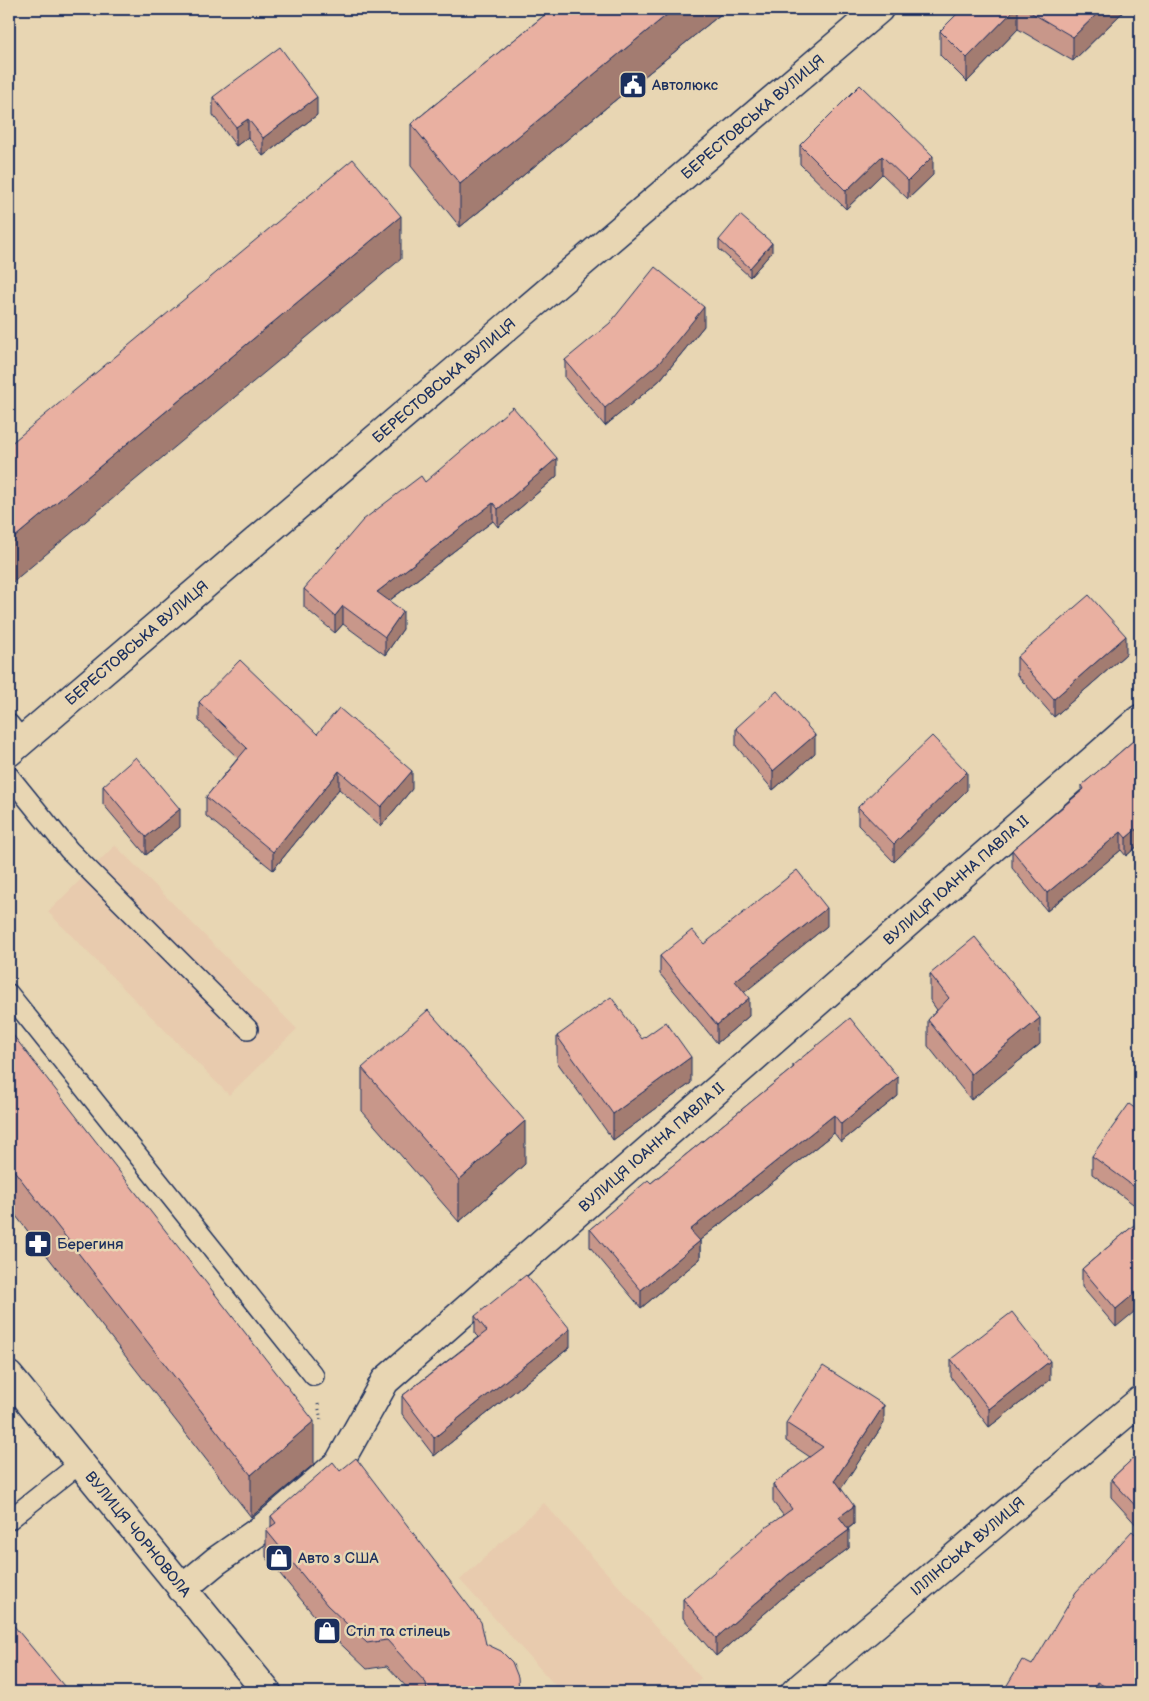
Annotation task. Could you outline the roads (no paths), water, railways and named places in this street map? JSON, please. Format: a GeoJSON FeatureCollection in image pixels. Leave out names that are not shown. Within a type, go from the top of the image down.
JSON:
{"type":"FeatureCollection","features":[{"type":"Feature","properties":{"kind":"street","name":"БЕРЕСТОВСЬКА ВУЛИЦЯ"},"geometry":{"type":"LineString","coordinates":[[13,739],[880,9]]}},
{"type":"Feature","properties":{"kind":"street","name":"ВУЛИЦЯ ІОАННА ПАВЛА II"},"geometry":{"type":"LineString","coordinates":[[182,1589],[216,1561],[262,1529],[339,1463],[385,1381],[1140,719]]}},
{"type":"Feature","properties":{"kind":"street","name":"ВУЛИЦЯ ЧОРНОВОЛА"},"geometry":{"type":"LineString","coordinates":[[9,1376],[267,1692]]}},
{"type":"Feature","properties":{"kind":"street","name":"ІЛЛІНСЬКА ВУЛИЦЯ"},"geometry":{"type":"LineString","coordinates":[[795,1692],[1140,1400]]}},
{"type":"Feature","properties":{"kind":"lane"},"geometry":{"type":"LineString","coordinates":[[9,776],[69,850],[248,1029]]}},
{"type":"Feature","properties":{"kind":"lane"},"geometry":{"type":"LineString","coordinates":[[9,994],[314,1376]]}},
{"type":"Feature","properties":{"kind":"lane"},"geometry":{"type":"LineString","coordinates":[[9,1520],[79,1464]]}},
{"type":"Feature","properties":{"kind":"place","name":"Автолюкс"},"geometry":{"type":"Point","coordinates":[633,85]}},
{"type":"Feature","properties":{"kind":"place","name":"Берегиня"},"geometry":{"type":"Point","coordinates":[38,1244]}},
{"type":"Feature","properties":{"kind":"place","name":"Авто з США"},"geometry":{"type":"Point","coordinates":[279,1558]}},
{"type":"Feature","properties":{"kind":"place","name":"Стіл та стілець"},"geometry":{"type":"Point","coordinates":[327,1631]}}]}
